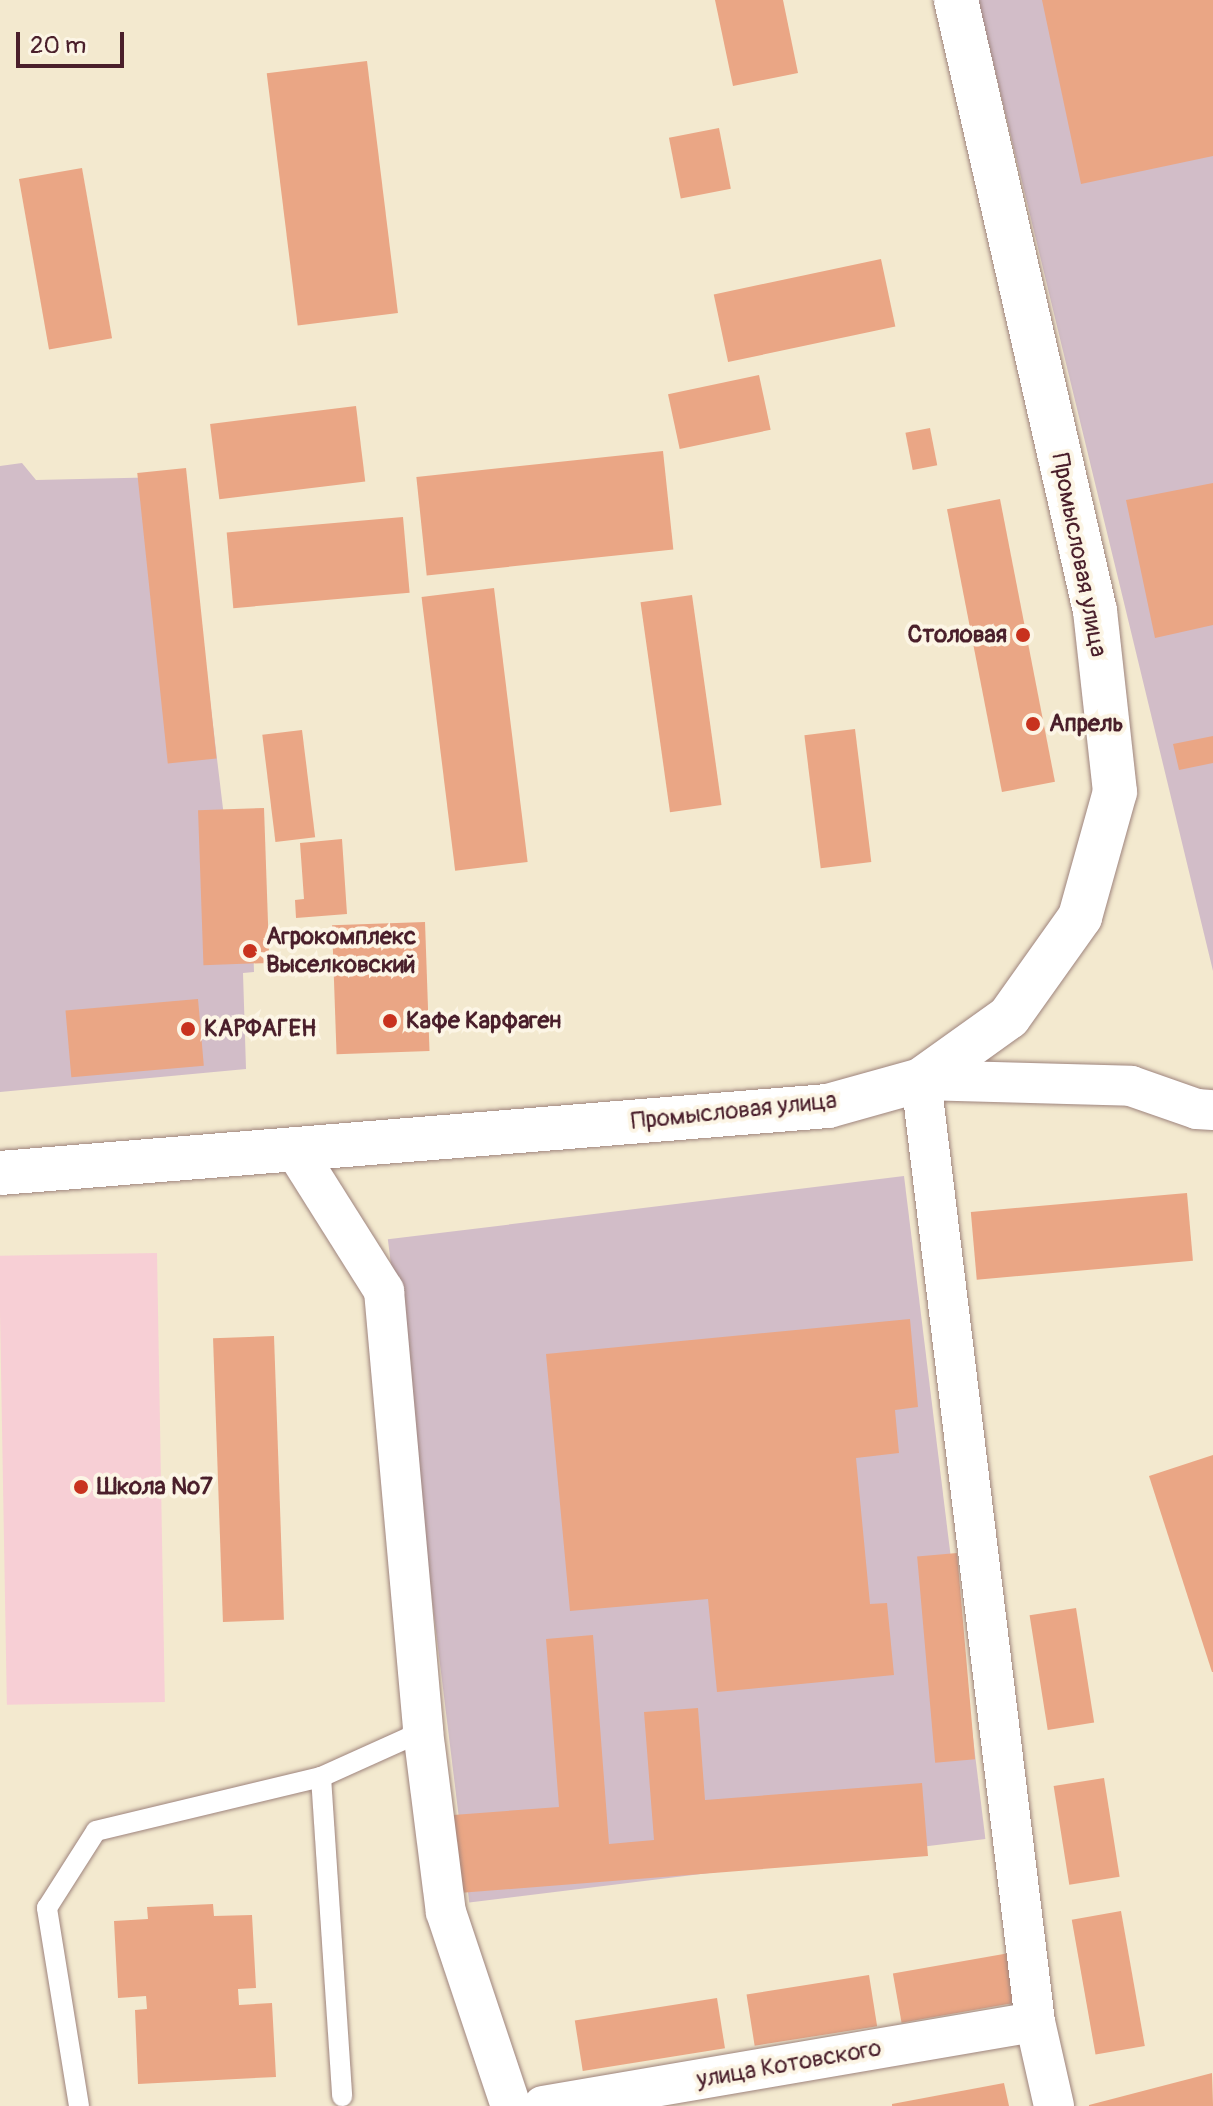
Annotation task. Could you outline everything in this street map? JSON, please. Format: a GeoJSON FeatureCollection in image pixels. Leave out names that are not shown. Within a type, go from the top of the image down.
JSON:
{"type":"FeatureCollection","features":[{"type":"Feature","properties":{"kind":"main road","name":"Промысловая улица"},"geometry":{"type":"LineString","coordinates":[[0,1173],[828,1106],[921,1080],[1009,1017],[1080,917],[1115,792],[1095,611],[956,0]]}},
{"type":"Feature","properties":{"kind":"street"},"geometry":{"type":"LineString","coordinates":[[1054,2106],[1035,2022],[921,1080],[1131,1086],[1213,1110]]}},
{"type":"Feature","properties":{"kind":"street"},"geometry":{"type":"LineString","coordinates":[[294,1148],[384,1291],[423,1731],[446,1912],[511,2106]]}},
{"type":"Feature","properties":{"kind":"street","name":"улица Котовского"},"geometry":{"type":"LineString","coordinates":[[543,2106],[1035,2022]]}},
{"type":"Feature","properties":{"kind":"lane"},"geometry":{"type":"LineString","coordinates":[[79,2106],[47,1908],[96,1831],[321,1777],[423,1731]]}},
{"type":"Feature","properties":{"kind":"lane"},"geometry":{"type":"LineString","coordinates":[[321,1777],[342,2096]]}},
{"type":"Feature","properties":{"kind":"shaded area"},"geometry":{"type":"Polygon","coordinates":[[[978,0],[1213,0],[1213,971],[1133,640],[978,0]]]}},
{"type":"Feature","properties":{"kind":"shaded area"},"geometry":{"type":"Polygon","coordinates":[[[22,463],[36,480],[168,477],[209,692],[224,817],[249,817],[254,972],[243,973],[246,1069],[0,1092],[0,466],[22,463]]]}},
{"type":"Feature","properties":{"kind":"shaded area"},"geometry":{"type":"Polygon","coordinates":[[[904,1176],[985,1839],[469,1902],[388,1239],[904,1176]]]}},
{"type":"Feature","properties":{"kind":"shaded area","name":"Школа №7"},"geometry":{"type":"Polygon","coordinates":[[[157,1253],[165,1702],[7,1705],[0,1256],[157,1253]]]}},
{"type":"Feature","properties":{"kind":"building"},"geometry":{"type":"Polygon","coordinates":[[[715,0],[783,0],[798,73],[733,86],[715,0]]]}},
{"type":"Feature","properties":{"kind":"building"},"geometry":{"type":"Polygon","coordinates":[[[1042,0],[1213,0],[1213,156],[1081,184],[1042,0]]]}},
{"type":"Feature","properties":{"kind":"building"},"geometry":{"type":"Polygon","coordinates":[[[367,61],[398,313],[298,325],[267,73],[367,61]]]}},
{"type":"Feature","properties":{"kind":"building"},"geometry":{"type":"Polygon","coordinates":[[[719,128],[731,189],[681,199],[669,138],[719,128]]]}},
{"type":"Feature","properties":{"kind":"building"},"geometry":{"type":"Polygon","coordinates":[[[82,168],[112,338],[49,349],[19,179],[82,168]]]}},
{"type":"Feature","properties":{"kind":"building"},"geometry":{"type":"Polygon","coordinates":[[[881,259],[895,326],[728,362],[714,295],[881,259]]]}},
{"type":"Feature","properties":{"kind":"building"},"geometry":{"type":"Polygon","coordinates":[[[759,375],[771,430],[680,449],[668,394],[759,375]]]}},
{"type":"Feature","properties":{"kind":"building"},"geometry":{"type":"Polygon","coordinates":[[[356,406],[365,481],[219,499],[210,424],[356,406]]]}},
{"type":"Feature","properties":{"kind":"building"},"geometry":{"type":"Polygon","coordinates":[[[930,428],[937,465],[913,470],[905,433],[930,428]]]}},
{"type":"Feature","properties":{"kind":"building"},"geometry":{"type":"Polygon","coordinates":[[[663,451],[673,549],[427,575],[416,477],[663,451]]]}},
{"type":"Feature","properties":{"kind":"building"},"geometry":{"type":"Polygon","coordinates":[[[186,468],[217,758],[168,764],[137,473],[186,468]]]}},
{"type":"Feature","properties":{"kind":"building"},"geometry":{"type":"Polygon","coordinates":[[[1213,483],[1213,625],[1155,638],[1126,500],[1213,483]]]}},
{"type":"Feature","properties":{"kind":"building"},"geometry":{"type":"Polygon","coordinates":[[[1000,499],[1055,782],[1002,792],[947,509],[1000,499]]]}},
{"type":"Feature","properties":{"kind":"building"},"geometry":{"type":"Polygon","coordinates":[[[403,517],[410,593],[233,608],[227,532],[403,517]]]}},
{"type":"Feature","properties":{"kind":"building"},"geometry":{"type":"Polygon","coordinates":[[[494,588],[528,862],[455,871],[422,597],[494,588]]]}},
{"type":"Feature","properties":{"kind":"building"},"geometry":{"type":"Polygon","coordinates":[[[692,595],[722,805],[670,812],[641,602],[692,595]]]}},
{"type":"Feature","properties":{"kind":"building"},"geometry":{"type":"Polygon","coordinates":[[[855,729],[871,862],[821,868],[804,735],[855,729]]]}},
{"type":"Feature","properties":{"kind":"building"},"geometry":{"type":"Polygon","coordinates":[[[302,730],[315,837],[275,842],[262,735],[302,730]]]}},
{"type":"Feature","properties":{"kind":"building"},"geometry":{"type":"Polygon","coordinates":[[[1213,736],[1213,763],[1179,770],[1173,744],[1213,736]]]}},
{"type":"Feature","properties":{"kind":"building"},"geometry":{"type":"Polygon","coordinates":[[[264,808],[269,963],[203,965],[198,810],[264,808]]]}},
{"type":"Feature","properties":{"kind":"building"},"geometry":{"type":"Polygon","coordinates":[[[342,839],[347,914],[296,918],[295,900],[304,899],[300,843],[342,839]]]}},
{"type":"Feature","properties":{"kind":"building"},"geometry":{"type":"Polygon","coordinates":[[[425,922],[430,1051],[337,1054],[332,925],[425,922]]]}},
{"type":"Feature","properties":{"kind":"building"},"geometry":{"type":"Polygon","coordinates":[[[198,999],[204,1066],[71,1077],[66,1011],[198,999]]]}},
{"type":"Feature","properties":{"kind":"building"},"geometry":{"type":"Polygon","coordinates":[[[1187,1193],[1193,1261],[977,1280],[971,1212],[1187,1193]]]}},
{"type":"Feature","properties":{"kind":"building"},"geometry":{"type":"Polygon","coordinates":[[[910,1319],[918,1407],[895,1410],[899,1453],[856,1458],[870,1604],[887,1603],[894,1675],[717,1692],[708,1599],[570,1611],[546,1354],[910,1319]]]}},
{"type":"Feature","properties":{"kind":"building"},"geometry":{"type":"Polygon","coordinates":[[[274,1336],[284,1620],[223,1622],[213,1338],[274,1336]]]}},
{"type":"Feature","properties":{"kind":"building"},"geometry":{"type":"Polygon","coordinates":[[[1213,1455],[1213,1672],[1212,1672],[1149,1476],[1213,1455]]]}},
{"type":"Feature","properties":{"kind":"building"},"geometry":{"type":"Polygon","coordinates":[[[957,1553],[975,1759],[935,1763],[917,1556],[957,1553]]]}},
{"type":"Feature","properties":{"kind":"building"},"geometry":{"type":"Polygon","coordinates":[[[1076,1608],[1094,1723],[1048,1730],[1030,1615],[1076,1608]]]}},
{"type":"Feature","properties":{"kind":"building"},"geometry":{"type":"Polygon","coordinates":[[[593,1635],[609,1844],[654,1840],[644,1712],[698,1708],[705,1800],[922,1783],[928,1856],[459,1893],[453,1815],[559,1807],[546,1639],[593,1635]]]}},
{"type":"Feature","properties":{"kind":"building"},"geometry":{"type":"Polygon","coordinates":[[[1104,1778],[1120,1877],[1069,1885],[1054,1786],[1104,1778]]]}},
{"type":"Feature","properties":{"kind":"building"},"geometry":{"type":"Polygon","coordinates":[[[213,1904],[214,1916],[252,1915],[256,1988],[238,1989],[239,2005],[272,2003],[276,2077],[138,2084],[135,2010],[147,2009],[146,1996],[118,1998],[114,1921],[148,1919],[147,1907],[213,1904]]]}},
{"type":"Feature","properties":{"kind":"building"},"geometry":{"type":"Polygon","coordinates":[[[1121,1911],[1145,2046],[1096,2055],[1072,1920],[1121,1911]]]}},
{"type":"Feature","properties":{"kind":"building"},"geometry":{"type":"Polygon","coordinates":[[[1015,1952],[1024,2001],[902,2023],[893,1974],[1015,1952]]]}},
{"type":"Feature","properties":{"kind":"building"},"geometry":{"type":"Polygon","coordinates":[[[869,1975],[877,2026],[755,2046],[747,1994],[869,1975]]]}},
{"type":"Feature","properties":{"kind":"building"},"geometry":{"type":"Polygon","coordinates":[[[717,1998],[725,2048],[583,2071],[575,2021],[717,1998]]]}},
{"type":"Feature","properties":{"kind":"building"},"geometry":{"type":"Polygon","coordinates":[[[1212,2073],[1213,2106],[1089,2106],[1089,2105],[1212,2073]]]}},
{"type":"Feature","properties":{"kind":"building"},"geometry":{"type":"Polygon","coordinates":[[[1004,2083],[1009,2106],[892,2106],[892,2104],[1004,2083]]]}},
{"type":"Feature","properties":{"kind":"place","name":"Столовая"},"geometry":{"type":"Point","coordinates":[1023,635]}},
{"type":"Feature","properties":{"kind":"place","name":"Апрель"},"geometry":{"type":"Point","coordinates":[1033,724]}},
{"type":"Feature","properties":{"kind":"place","name":"Агрокомплекс Выселковский"},"geometry":{"type":"Point","coordinates":[250,951]}},
{"type":"Feature","properties":{"kind":"place","name":"Кафе Карфаген"},"geometry":{"type":"Point","coordinates":[390,1021]}},
{"type":"Feature","properties":{"kind":"place","name":"КАРФАГЕН"},"geometry":{"type":"Point","coordinates":[188,1029]}},
{"type":"Feature","properties":{"kind":"place","name":"Школа №7"},"geometry":{"type":"Point","coordinates":[81,1487]}}]}
